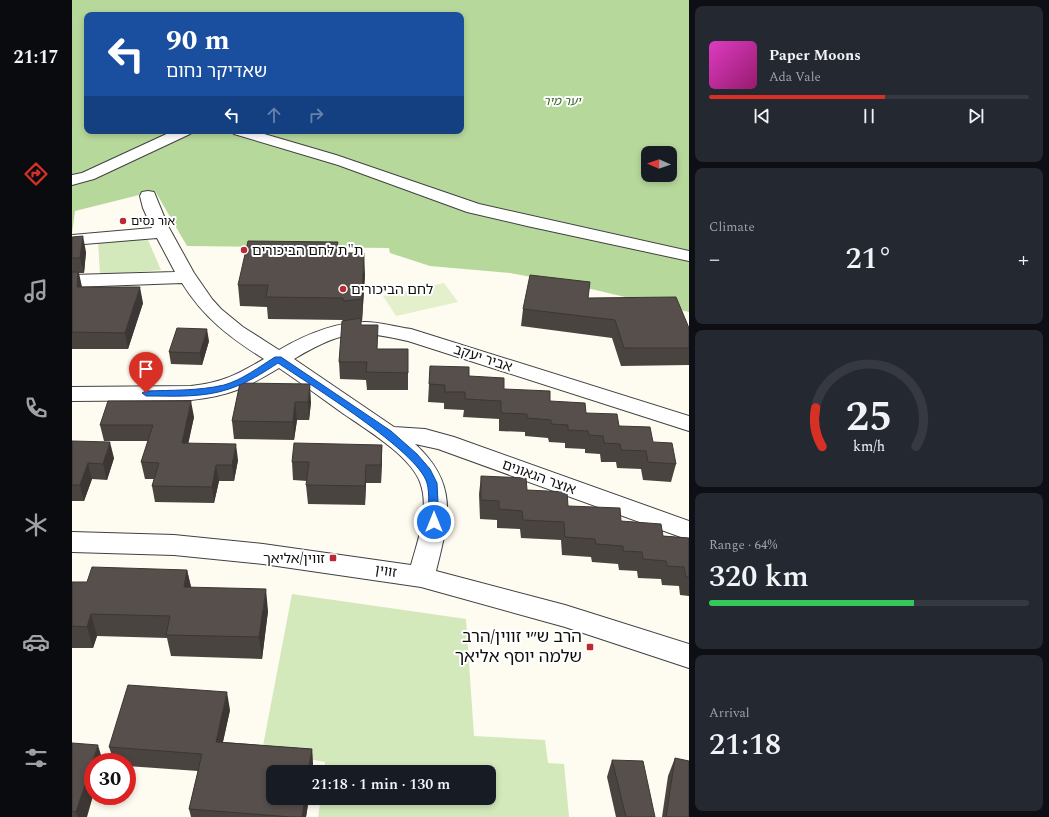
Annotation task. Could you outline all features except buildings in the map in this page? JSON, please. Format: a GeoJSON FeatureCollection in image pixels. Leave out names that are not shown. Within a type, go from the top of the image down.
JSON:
{"type":"FeatureCollection","features":[{"type":"Feature","properties":{"kind":"street"},"geometry":{"type":"LineString","coordinates":[[72,180],[88,176],[179,134]]}},
{"type":"Feature","properties":{"kind":"street"},"geometry":{"type":"LineString","coordinates":[[249,134],[342,162],[473,208],[689,256]]}},
{"type":"Feature","properties":{"kind":"street"},"geometry":{"type":"LineString","coordinates":[[148,196],[150,205],[163,232],[205,303],[227,324],[247,340],[278,359],[387,434],[414,457],[426,471],[432,483],[434,522],[421,577]]}},
{"type":"Feature","properties":{"kind":"street"},"geometry":{"type":"LineString","coordinates":[[72,240],[163,232]]}},
{"type":"Feature","properties":{"kind":"street"},"geometry":{"type":"LineString","coordinates":[[72,282],[189,277]]}},
{"type":"Feature","properties":{"kind":"street","name":"אביר יעקב"},"geometry":{"type":"LineString","coordinates":[[72,394],[191,393],[209,391],[226,387],[245,379],[278,359],[326,335],[349,329],[367,328],[411,335],[689,424]]}},
{"type":"Feature","properties":{"kind":"street","name":"אוצר הגאונים"},"geometry":{"type":"LineString","coordinates":[[387,434],[425,437],[446,443],[689,531]]}},
{"type":"Feature","properties":{"kind":"street","name":"זווין"},"geometry":{"type":"LineString","coordinates":[[72,542],[166,545],[255,553],[421,577],[566,616],[689,656]]}},
{"type":"Feature","properties":{"kind":"green space","name":"יער מיר"},"geometry":{"type":"Polygon","coordinates":[[[72,0],[689,0],[689,312],[574,285],[510,273],[430,266],[390,253],[389,248],[187,246],[155,191],[75,211],[72,234],[72,0]]]}},
{"type":"Feature","properties":{"kind":"green space"},"geometry":{"type":"Polygon","coordinates":[[[98,240],[148,240],[161,270],[100,275],[98,240]]]}},
{"type":"Feature","properties":{"kind":"green space"},"geometry":{"type":"Polygon","coordinates":[[[444,283],[458,302],[396,316],[383,296],[444,283]]]}},
{"type":"Feature","properties":{"kind":"green space"},"geometry":{"type":"Polygon","coordinates":[[[292,594],[466,619],[474,736],[545,740],[548,763],[564,764],[569,817],[318,817],[320,805],[496,805],[496,765],[325,765],[325,762],[262,751],[292,594]]]}},
{"type":"Feature","properties":{"kind":"place","name":"אור נסים"},"geometry":{"type":"Point","coordinates":[123,221]}},
{"type":"Feature","properties":{"kind":"place","name":"ת\"ת לחם הביכורים"},"geometry":{"type":"Point","coordinates":[244,250]}},
{"type":"Feature","properties":{"kind":"place","name":"לחם הביכורים"},"geometry":{"type":"Point","coordinates":[343,289]}},
{"type":"Feature","properties":{"kind":"place","name":"זווין/אליאך"},"geometry":{"type":"Point","coordinates":[333,558]}},
{"type":"Feature","properties":{"kind":"place","name":"הרב ש״י זווין/הרב שלמה יוסף אליאך"},"geometry":{"type":"Point","coordinates":[590,647]}},
{"type":"Feature","properties":{"kind":"route"},"geometry":{"type":"LineString","coordinates":[[146,393],[191,393],[226,387],[245,379],[278,359],[387,434],[414,457],[426,471],[432,483],[434,522]]}}]}
